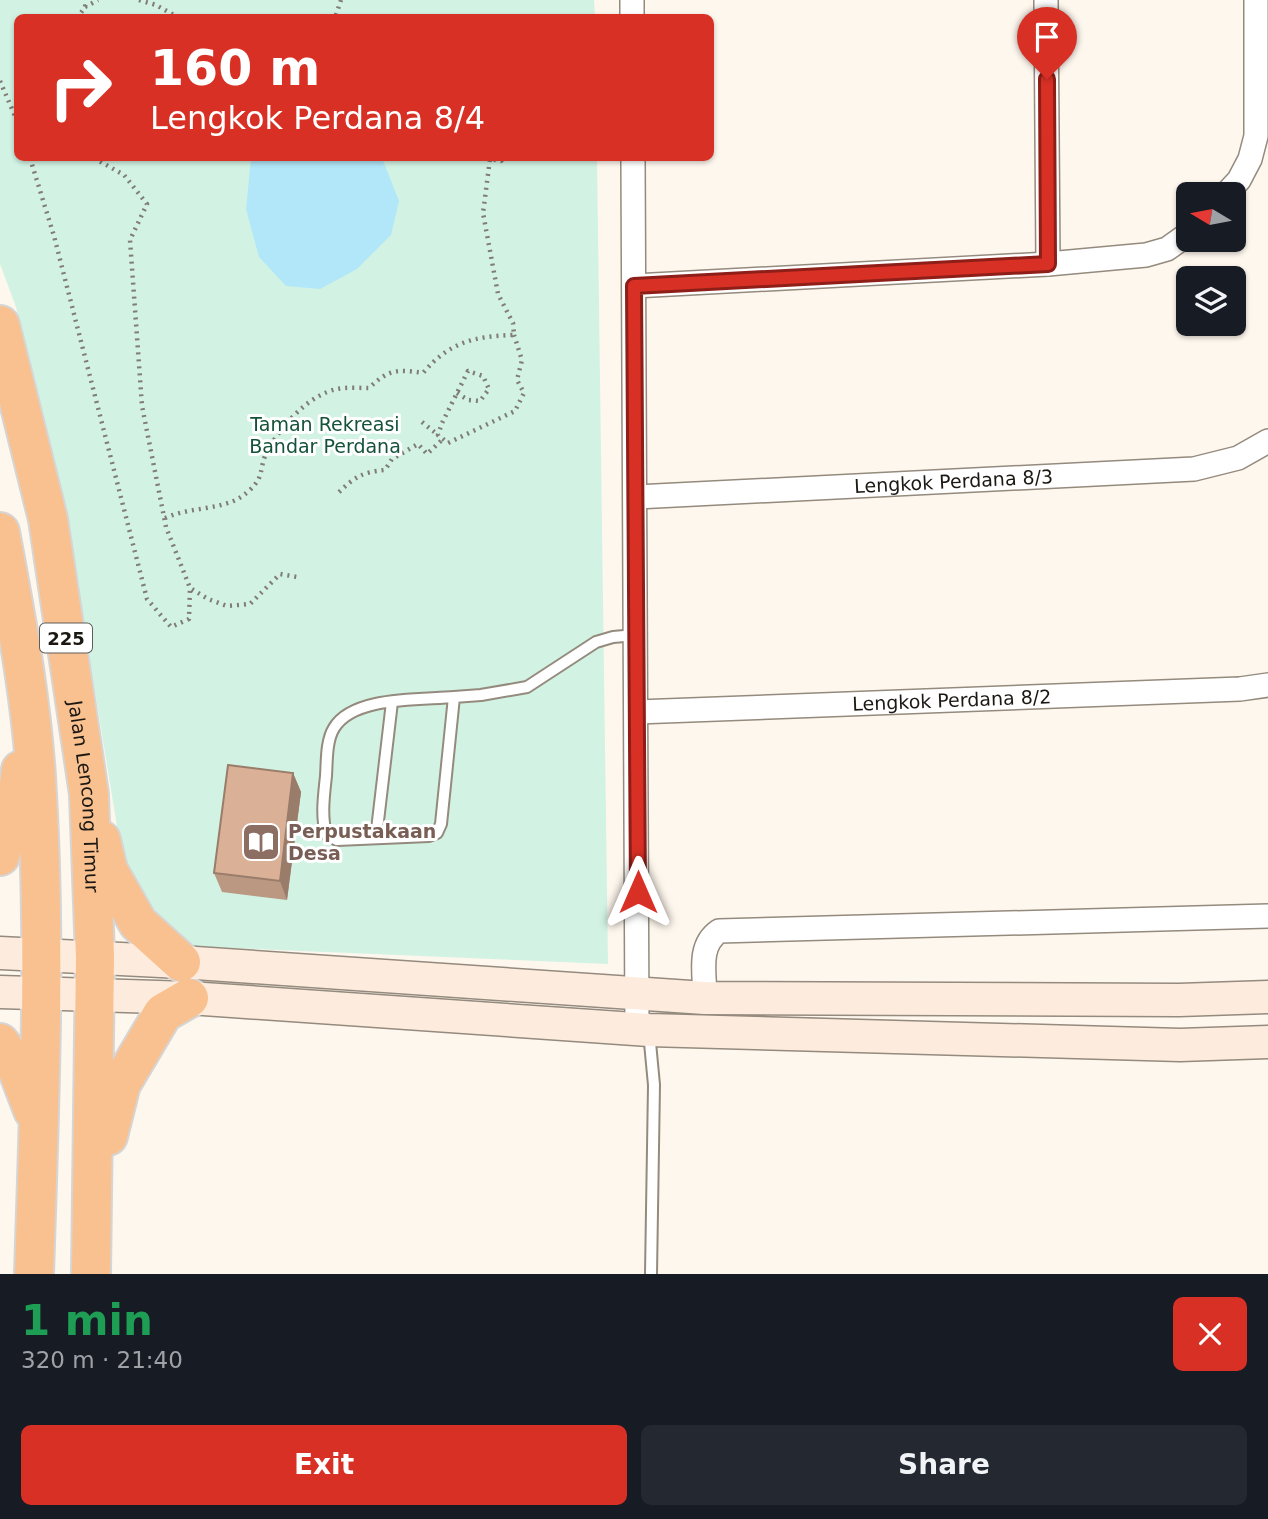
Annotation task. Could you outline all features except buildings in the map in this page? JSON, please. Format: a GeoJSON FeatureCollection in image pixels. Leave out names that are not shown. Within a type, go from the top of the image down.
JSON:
{"type":"FeatureCollection","features":[{"type":"Feature","properties":{"kind":"highway","name":"Jalan Lencong Timur"},"geometry":{"type":"LineString","coordinates":[[0,325],[48,519],[89,794],[95,957],[91,1274]]}},
{"type":"Feature","properties":{"kind":"highway","name":"225"},"geometry":{"type":"LineString","coordinates":[[0,532],[23,653],[37,793],[43,994],[34,1274]]}},
{"type":"Feature","properties":{"kind":"highway"},"geometry":{"type":"LineString","coordinates":[[0,856],[17,798],[23,762],[26,726],[23,653]]}},
{"type":"Feature","properties":{"kind":"highway"},"geometry":{"type":"LineString","coordinates":[[89,794],[108,870],[138,923],[185,980],[121,1084],[93,1201]]}},
{"type":"Feature","properties":{"kind":"highway"},"geometry":{"type":"LineString","coordinates":[[0,1043],[18,1068],[27,1089],[37,1133],[38,1157]]}},
{"type":"Feature","properties":{"kind":"street"},"geometry":{"type":"LineString","coordinates":[[1046,0],[1048,264]]}},
{"type":"Feature","properties":{"kind":"street"},"geometry":{"type":"LineString","coordinates":[[1237,182],[1250,159],[1256,136],[1256,0]]}},
{"type":"Feature","properties":{"kind":"street"},"geometry":{"type":"LineString","coordinates":[[633,161],[638,995],[643,1030]]}},
{"type":"Feature","properties":{"kind":"street"},"geometry":{"type":"LineString","coordinates":[[634,286],[1048,264],[1146,255],[1167,249],[1176,243]]}},
{"type":"Feature","properties":{"kind":"street","name":"Lengkok Perdana 8/3"},"geometry":{"type":"LineString","coordinates":[[636,496],[1194,468],[1238,458],[1268,441]]}},
{"type":"Feature","properties":{"kind":"street","name":"Lengkok Perdana 8/2"},"geometry":{"type":"LineString","coordinates":[[636,712],[1240,689],[1268,685]]}},
{"type":"Feature","properties":{"kind":"street"},"geometry":{"type":"LineString","coordinates":[[705,998],[706,944],[719,931],[1268,916]]}},
{"type":"Feature","properties":{"kind":"street"},"geometry":{"type":"LineString","coordinates":[[0,953],[95,957],[185,980],[643,1030],[1180,1045],[1268,1042]]}},
{"type":"Feature","properties":{"kind":"street"},"geometry":{"type":"LineString","coordinates":[[0,992],[95,994],[185,980],[705,998],[1179,1000],[1268,997]]}},
{"type":"Feature","properties":{"kind":"lane"},"geometry":{"type":"LineString","coordinates":[[454,696],[441,824],[437,833],[429,836],[337,840],[326,834],[322,821],[328,751],[334,729],[346,716],[360,707],[392,702],[454,696],[481,695],[527,687],[596,642],[636,635]]}},
{"type":"Feature","properties":{"kind":"lane"},"geometry":{"type":"LineString","coordinates":[[376,838],[392,702]]}},
{"type":"Feature","properties":{"kind":"lane"},"geometry":{"type":"LineString","coordinates":[[643,1030],[654,1085],[651,1274]]}},
{"type":"Feature","properties":{"kind":"path"},"geometry":{"type":"LineString","coordinates":[[85,7],[86,0]]}},
{"type":"Feature","properties":{"kind":"path"},"geometry":{"type":"LineString","coordinates":[[80,14],[85,7],[98,0]]}},
{"type":"Feature","properties":{"kind":"path"},"geometry":{"type":"LineString","coordinates":[[139,0],[172,14]]}},
{"type":"Feature","properties":{"kind":"path"},"geometry":{"type":"LineString","coordinates":[[0,81],[14,114]]}},
{"type":"Feature","properties":{"kind":"path"},"geometry":{"type":"LineString","coordinates":[[31,161],[54,236],[147,599],[171,627],[190,619],[190,587],[165,518],[142,405],[130,240],[147,204],[124,175],[99,161]]}},
{"type":"Feature","properties":{"kind":"path"},"geometry":{"type":"LineString","coordinates":[[422,422],[448,443],[515,411],[524,393],[517,380],[522,360],[513,323],[498,294],[483,214],[489,161]]}},
{"type":"Feature","properties":{"kind":"path"},"geometry":{"type":"LineString","coordinates":[[165,518],[181,510],[211,507],[239,498],[260,481],[268,449],[291,420],[313,399],[336,389],[369,388],[381,376],[398,369],[423,373],[437,356],[457,345],[483,336],[514,335]]}},
{"type":"Feature","properties":{"kind":"path"},"geometry":{"type":"LineString","coordinates":[[339,492],[356,476],[385,470],[392,459],[418,444],[427,454],[440,437],[457,393],[468,371],[483,376],[489,389],[481,401],[468,400],[457,393]]}},
{"type":"Feature","properties":{"kind":"path"},"geometry":{"type":"LineString","coordinates":[[190,587],[227,606],[250,604],[280,574],[297,577]]}},
{"type":"Feature","properties":{"kind":"green space","name":"Taman Rekreasi Bandar Perdana"},"geometry":{"type":"Polygon","coordinates":[[[0,0],[594,0],[595,14],[14,14],[14,161],[597,161],[608,964],[186,946],[125,875],[86,637],[16,307],[0,264],[0,0]]]}},
{"type":"Feature","properties":{"kind":"water"},"geometry":{"type":"Polygon","coordinates":[[[251,161],[383,161],[399,201],[391,235],[357,269],[320,289],[286,286],[259,257],[246,209],[251,161]]]}},
{"type":"Feature","properties":{"kind":"place","name":"Perpustakaan Desa"},"geometry":{"type":"Point","coordinates":[261,842]}},
{"type":"Feature","properties":{"kind":"route"},"geometry":{"type":"LineString","coordinates":[[638,892],[634,286],[1048,264],[1047,79]]}}]}
